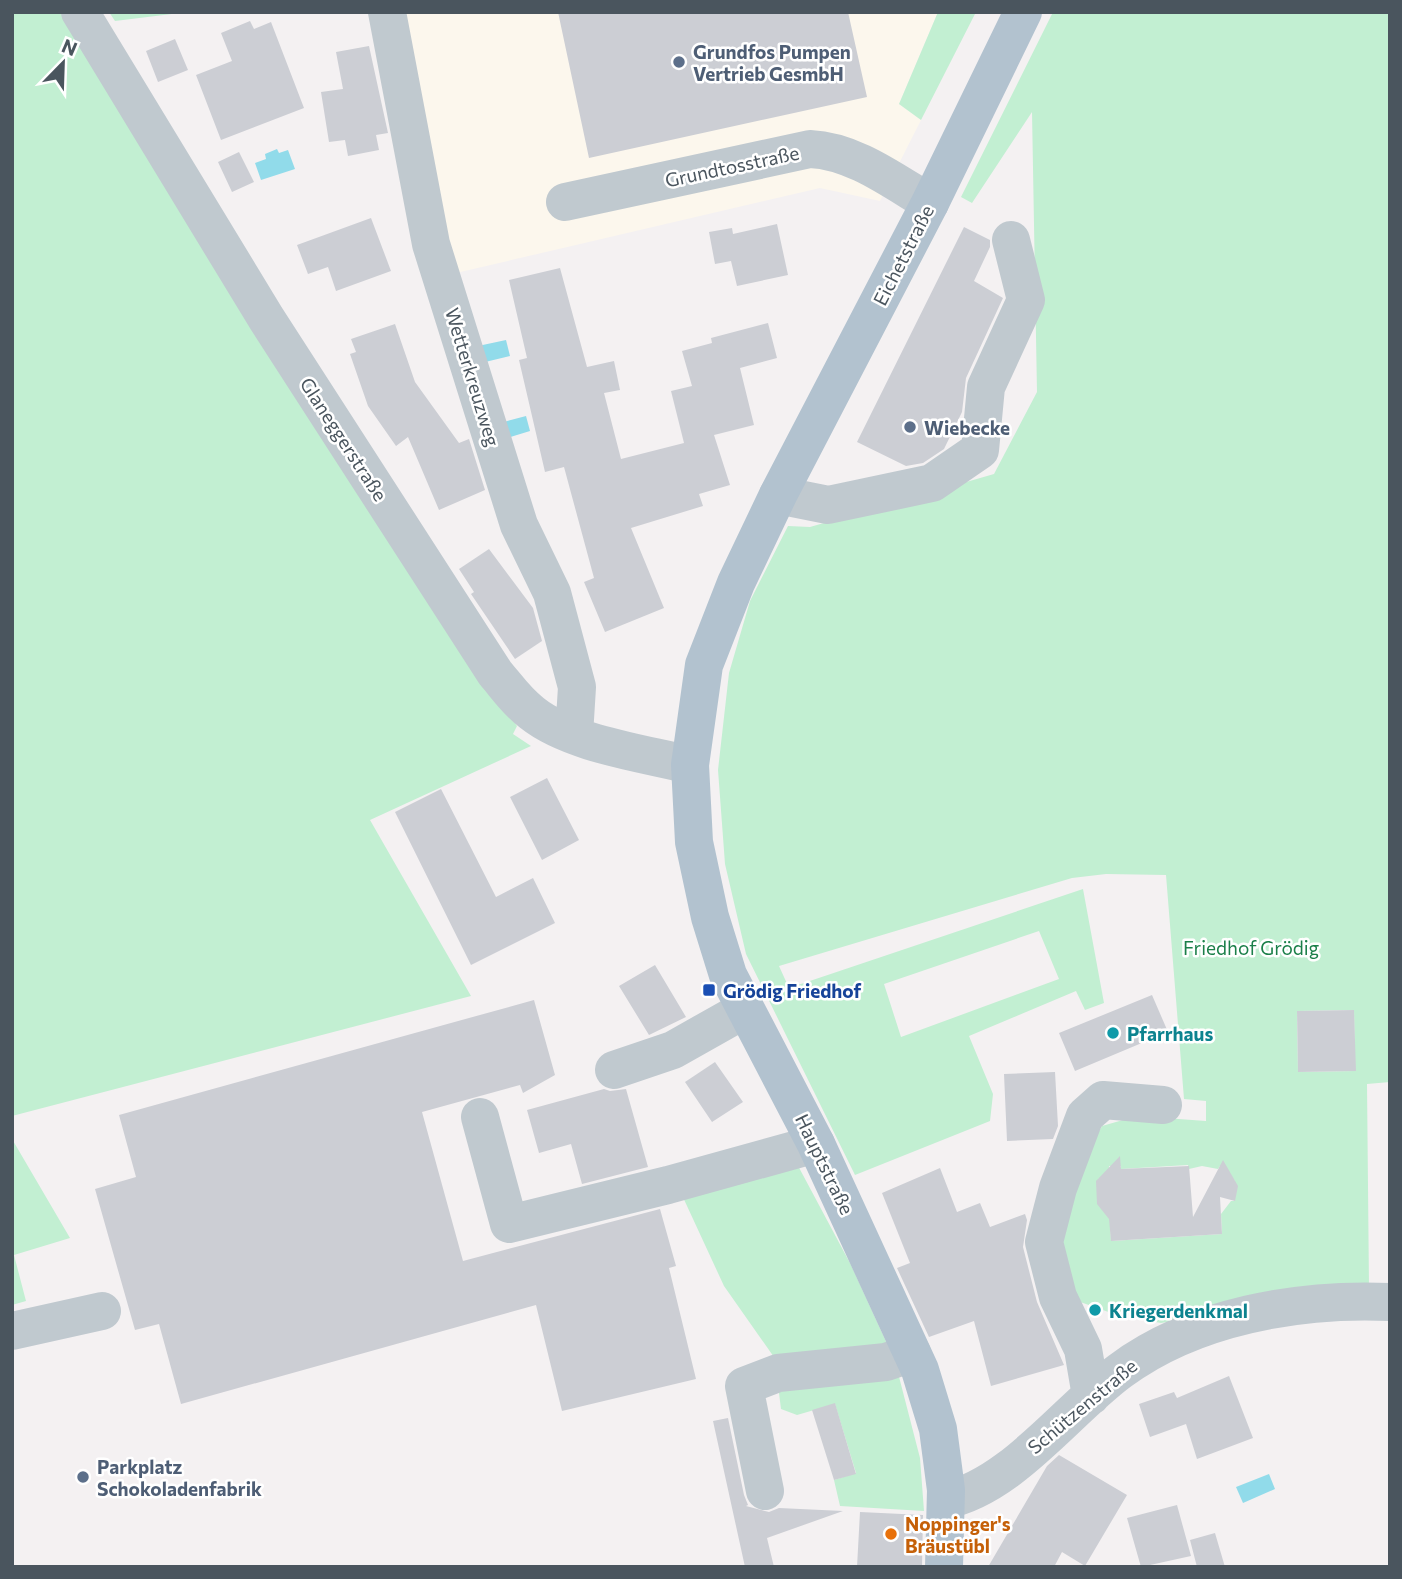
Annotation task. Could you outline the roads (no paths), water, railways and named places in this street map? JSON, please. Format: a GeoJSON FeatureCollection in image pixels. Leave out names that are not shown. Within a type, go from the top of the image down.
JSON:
{"type":"FeatureCollection","features":[{"type":"Feature","properties":{"kind":"main road","name":"Eichetstraße"},"geometry":{"type":"LineString","coordinates":[[690,765],[704,665],[736,583],[778,495],[930,203],[1023,12]]}},
{"type":"Feature","properties":{"kind":"main road","name":"Hauptstraße"},"geometry":{"type":"LineString","coordinates":[[690,765],[694,842],[710,917],[727,975],[816,1144],[912,1353],[938,1429],[946,1500],[944,1567]]}},
{"type":"Feature","properties":{"kind":"street","name":"Glaneggerstraße"},"geometry":{"type":"LineString","coordinates":[[80,12],[266,318],[495,673],[519,703],[534,715],[574,735],[690,765]]}},
{"type":"Feature","properties":{"kind":"street","name":"Wetterkreuzweg"},"geometry":{"type":"LineString","coordinates":[[387,12],[430,244],[519,525],[552,593],[577,687],[574,735]]}},
{"type":"Feature","properties":{"kind":"street","name":"Grundtosstraße"},"geometry":{"type":"LineString","coordinates":[[565,202],[810,149],[828,150],[850,158],[930,203]]}},
{"type":"Feature","properties":{"kind":"street"},"geometry":{"type":"LineString","coordinates":[[778,495],[828,505],[932,483],[980,450],[986,387],[1026,300],[1011,240]]}},
{"type":"Feature","properties":{"kind":"street"},"geometry":{"type":"LineString","coordinates":[[614,1070],[673,1050],[744,1010]]}},
{"type":"Feature","properties":{"kind":"street"},"geometry":{"type":"LineString","coordinates":[[1091,1396],[1083,1349],[1058,1297],[1044,1241],[1058,1188],[1085,1116],[1103,1100],[1163,1105]]}},
{"type":"Feature","properties":{"kind":"street"},"geometry":{"type":"LineString","coordinates":[[480,1117],[509,1224],[668,1185],[816,1144]]}},
{"type":"Feature","properties":{"kind":"street","name":"Schützenstraße"},"geometry":{"type":"LineString","coordinates":[[946,1500],[970,1494],[1028,1452],[1119,1371],[1167,1340],[1221,1322],[1276,1309],[1390,1301]]}},
{"type":"Feature","properties":{"kind":"street"},"geometry":{"type":"LineString","coordinates":[[12,1331],[102,1311]]}},
{"type":"Feature","properties":{"kind":"street"},"geometry":{"type":"LineString","coordinates":[[765,1491],[744,1387],[778,1373],[886,1362],[912,1353]]}},
{"type":"Feature","properties":{"kind":"water"},"geometry":{"type":"Polygon","coordinates":[[[277,149],[279,153],[288,150],[295,169],[261,180],[255,163],[266,159],[265,154],[277,149]]]}},
{"type":"Feature","properties":{"kind":"water"},"geometry":{"type":"Polygon","coordinates":[[[506,340],[510,356],[481,363],[478,346],[506,340]]]}},
{"type":"Feature","properties":{"kind":"water"},"geometry":{"type":"Polygon","coordinates":[[[526,416],[530,431],[504,439],[500,423],[526,416]]]}},
{"type":"Feature","properties":{"kind":"water"},"geometry":{"type":"Polygon","coordinates":[[[1269,1474],[1275,1489],[1243,1503],[1236,1487],[1269,1474]]]}},
{"type":"Feature","properties":{"kind":"place","name":"Grundfos Pumpen Vertrieb GesmbH"},"geometry":{"type":"Point","coordinates":[679,62]}},
{"type":"Feature","properties":{"kind":"place","name":"Wiebecke"},"geometry":{"type":"Point","coordinates":[910,427]}},
{"type":"Feature","properties":{"kind":"place","name":"Grödig Friedhof"},"geometry":{"type":"Point","coordinates":[709,990]}},
{"type":"Feature","properties":{"kind":"place","name":"Pfarrhaus"},"geometry":{"type":"Point","coordinates":[1113,1033]}},
{"type":"Feature","properties":{"kind":"place","name":"Kriegerdenkmal"},"geometry":{"type":"Point","coordinates":[1095,1310]}},
{"type":"Feature","properties":{"kind":"place","name":"Parkplatz Schokoladenfabrik"},"geometry":{"type":"Point","coordinates":[83,1477]}},
{"type":"Feature","properties":{"kind":"place","name":"Noppinger's Bräustübl"},"geometry":{"type":"Point","coordinates":[891,1534]}},
{"type":"Feature","properties":{"kind":"park label","name":"Friedhof Grödig"},"geometry":{"type":"Point","coordinates":[1251,947]}}]}
